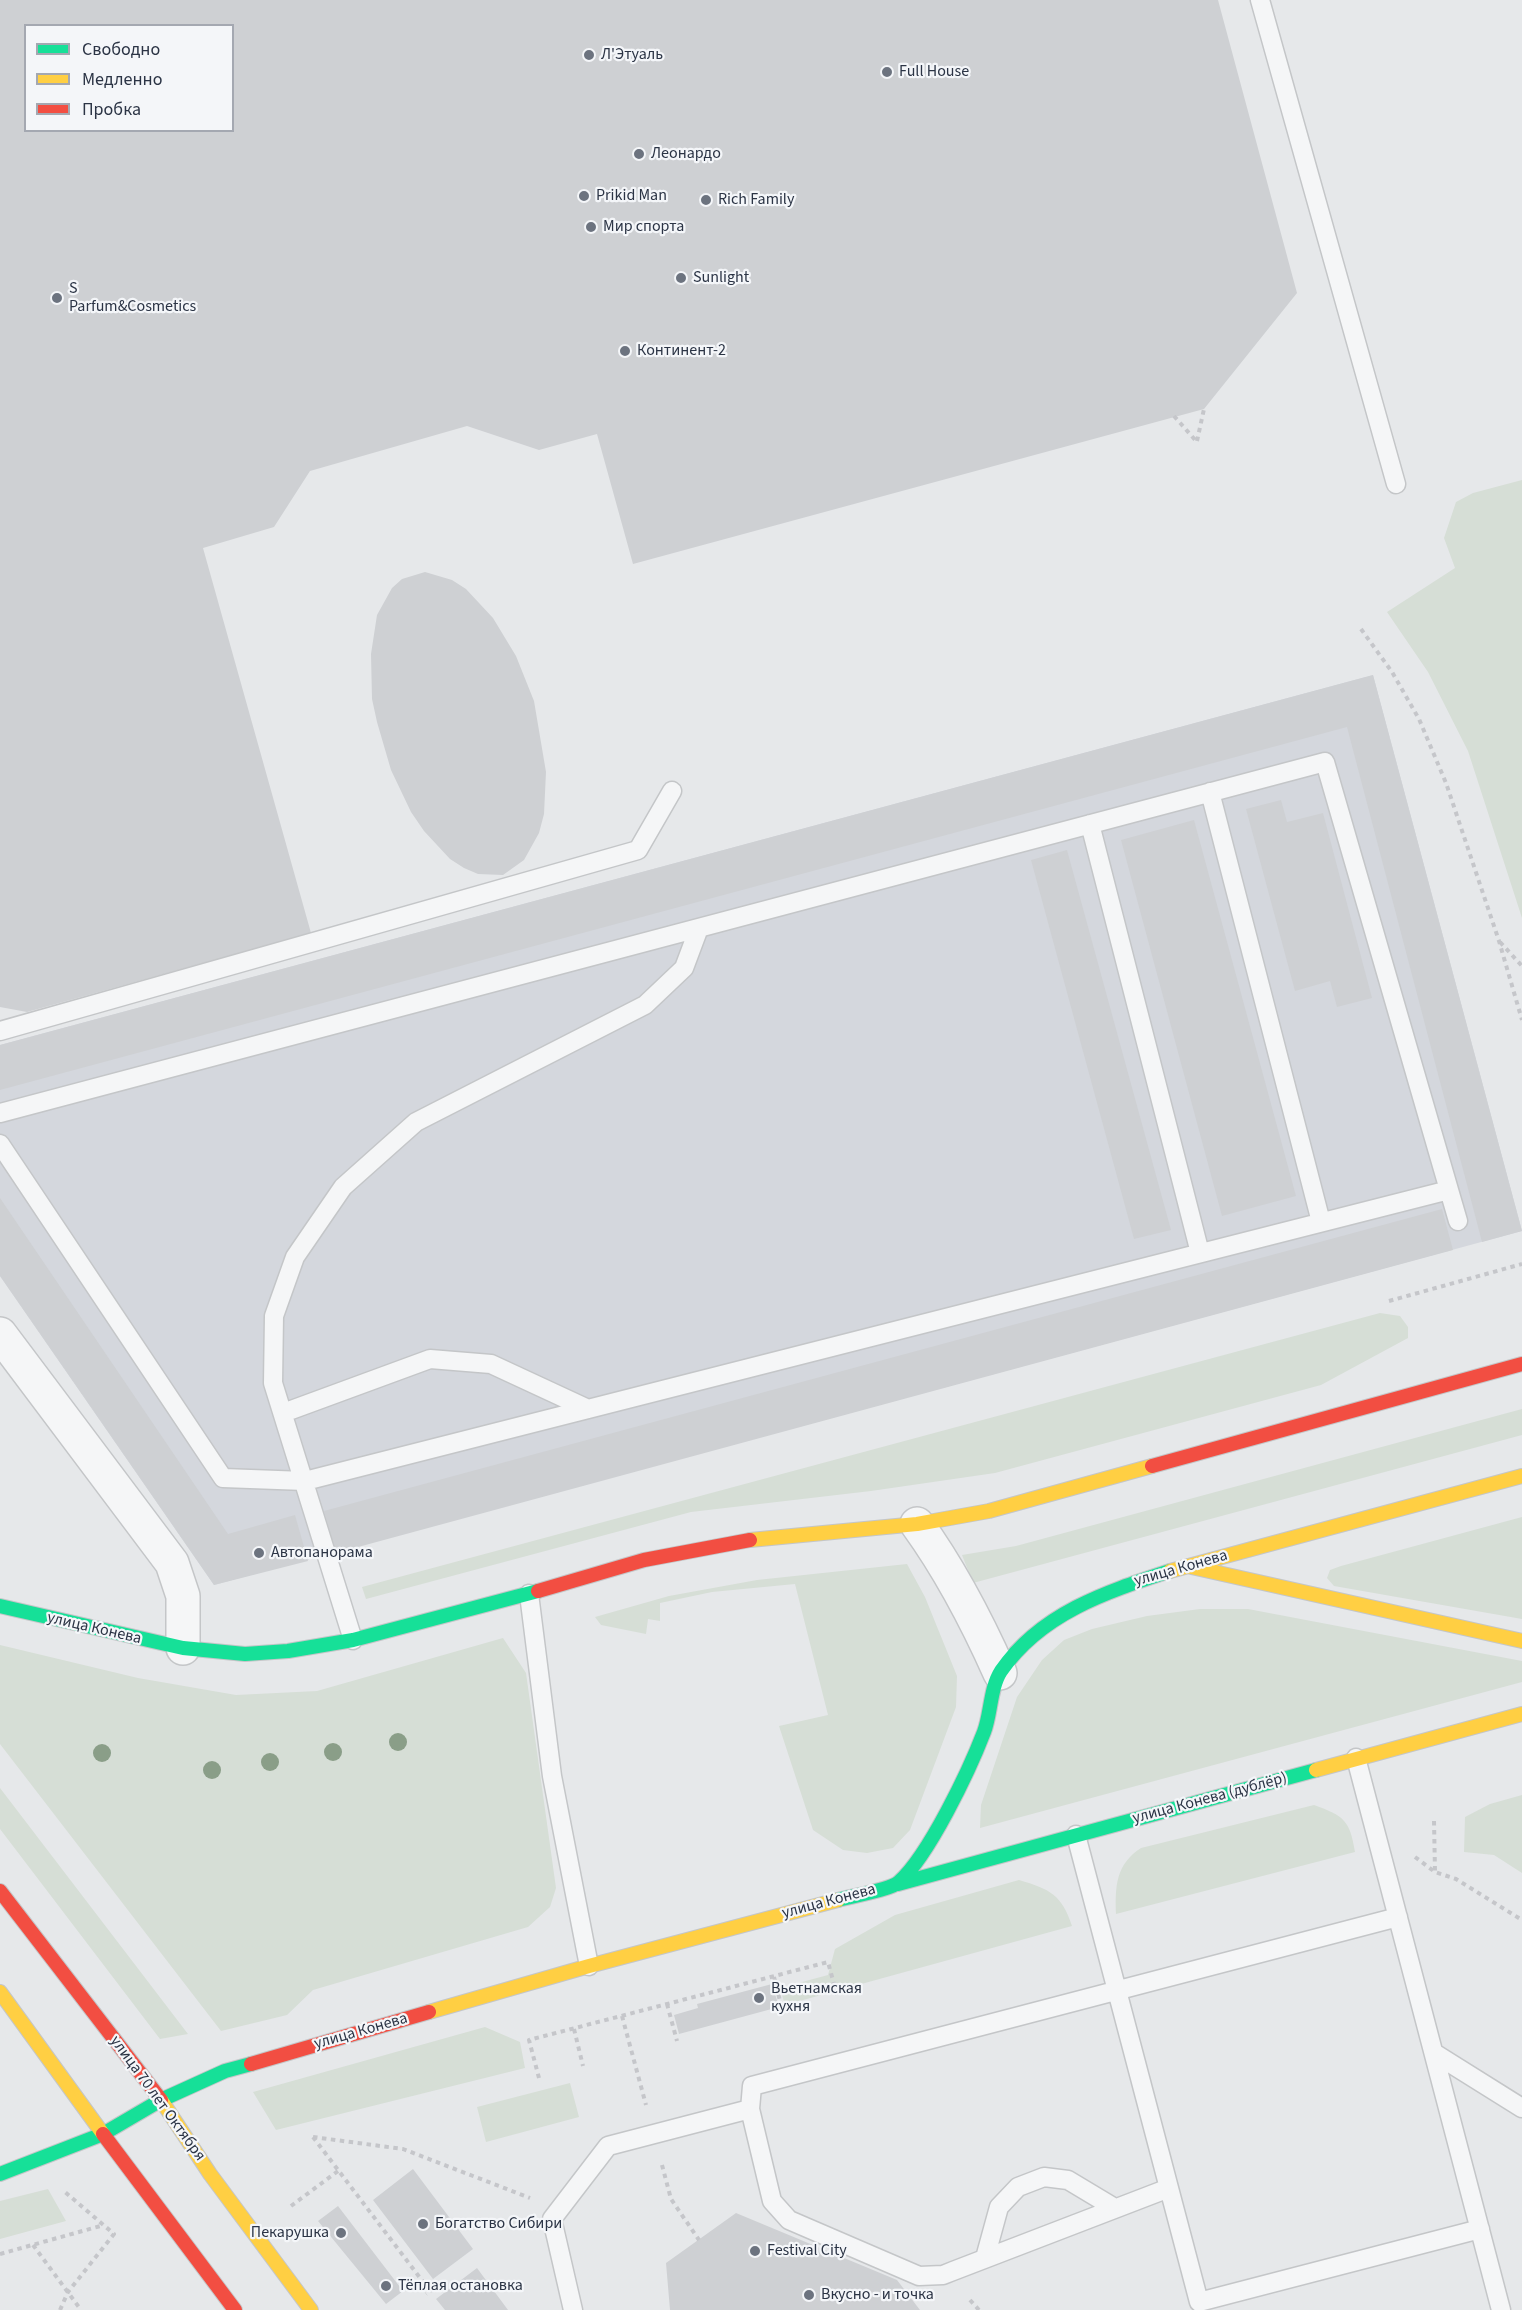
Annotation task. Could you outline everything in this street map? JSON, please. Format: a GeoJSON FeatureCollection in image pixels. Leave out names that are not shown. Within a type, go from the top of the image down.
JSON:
{"type":"FeatureCollection","features":[{"type":"Feature","properties":{"kind":"main road","name":"улица Конева"},"geometry":{"type":"LineString","coordinates":[[0,1606],[183,1648],[245,1654],[288,1651],[353,1640],[529,1594],[644,1560],[758,1539],[916,1524],[988,1511],[1522,1364]]}},
{"type":"Feature","properties":{"kind":"main road","name":"улица Конева"},"geometry":{"type":"LineString","coordinates":[[0,2174],[103,2134],[161,2100],[225,2071],[589,1966],[898,1884],[932,1840],[978,1743],[1000,1672],[1034,1634],[1066,1611],[1114,1589],[1187,1566],[1522,1476]]}},
{"type":"Feature","properties":{"kind":"main road"},"geometry":{"type":"LineString","coordinates":[[1187,1566],[1522,1641]]}},
{"type":"Feature","properties":{"kind":"main road","name":"улица Конева (дублёр)"},"geometry":{"type":"LineString","coordinates":[[898,1884],[1522,1714]]}},
{"type":"Feature","properties":{"kind":"main road","name":"улица 70 лет Октября"},"geometry":{"type":"LineString","coordinates":[[0,1891],[161,2100],[210,2174],[311,2310]]}},
{"type":"Feature","properties":{"kind":"main road"},"geometry":{"type":"LineString","coordinates":[[0,1992],[103,2134],[236,2310]]}},
{"type":"Feature","properties":{"kind":"street"},"geometry":{"type":"LineString","coordinates":[[0,1334],[172,1563],[183,1596],[183,1648]]}},
{"type":"Feature","properties":{"kind":"street"},"geometry":{"type":"LineString","coordinates":[[916,1524],[946,1564],[977,1620],[1000,1672]]}},
{"type":"Feature","properties":{"kind":"lane"},"geometry":{"type":"LineString","coordinates":[[1260,0],[1396,484]]}},
{"type":"Feature","properties":{"kind":"lane"},"geometry":{"type":"LineString","coordinates":[[0,1113],[1325,762],[1458,1221]]}},
{"type":"Feature","properties":{"kind":"lane"},"geometry":{"type":"LineString","coordinates":[[0,1032],[638,850],[672,791]]}},
{"type":"Feature","properties":{"kind":"lane"},"geometry":{"type":"LineString","coordinates":[[1210,792],[1321,1222]]}},
{"type":"Feature","properties":{"kind":"lane"},"geometry":{"type":"LineString","coordinates":[[1090,824],[1200,1253]]}},
{"type":"Feature","properties":{"kind":"lane"},"geometry":{"type":"LineString","coordinates":[[353,1640],[273,1383],[274,1316],[295,1257],[343,1187],[416,1122],[645,1005],[684,968],[699,928]]}},
{"type":"Feature","properties":{"kind":"lane"},"geometry":{"type":"LineString","coordinates":[[0,1144],[223,1478],[305,1481],[1449,1190]]}},
{"type":"Feature","properties":{"kind":"lane"},"geometry":{"type":"LineString","coordinates":[[283,1413],[430,1359],[491,1364],[588,1409]]}},
{"type":"Feature","properties":{"kind":"lane"},"geometry":{"type":"LineString","coordinates":[[529,1594],[552,1776],[589,1966]]}},
{"type":"Feature","properties":{"kind":"lane"},"geometry":{"type":"LineString","coordinates":[[1356,1758],[1501,2310]]}},
{"type":"Feature","properties":{"kind":"lane"},"geometry":{"type":"LineString","coordinates":[[1076,1836],[1199,2302],[1480,2229]]}},
{"type":"Feature","properties":{"kind":"lane"},"geometry":{"type":"LineString","coordinates":[[1169,2187],[943,2275],[919,2276],[789,2220],[772,2201],[750,2109],[752,2086],[1398,1917]]}},
{"type":"Feature","properties":{"kind":"lane"},"geometry":{"type":"LineString","coordinates":[[1434,2053],[1522,2108]]}},
{"type":"Feature","properties":{"kind":"lane"},"geometry":{"type":"LineString","coordinates":[[573,2310],[552,2219],[608,2146],[750,2109]]}},
{"type":"Feature","properties":{"kind":"lane"},"geometry":{"type":"LineString","coordinates":[[985,2258],[999,2207],[1018,2187],[1044,2177],[1068,2180],[1113,2207]]}},
{"type":"Feature","properties":{"kind":"path"},"geometry":{"type":"LineString","coordinates":[[1174,416],[1197,442],[1204,409]]}},
{"type":"Feature","properties":{"kind":"path"},"geometry":{"type":"LineString","coordinates":[[1361,629],[1392,672],[1419,719],[1446,783],[1499,941],[1522,1020]]}},
{"type":"Feature","properties":{"kind":"path"},"geometry":{"type":"LineString","coordinates":[[1499,941],[1522,966]]}},
{"type":"Feature","properties":{"kind":"path"},"geometry":{"type":"LineString","coordinates":[[1389,1301],[1522,1264]]}},
{"type":"Feature","properties":{"kind":"path"},"geometry":{"type":"LineString","coordinates":[[1434,1821],[1435,1872],[1456,1879],[1522,1920]]}},
{"type":"Feature","properties":{"kind":"path"},"geometry":{"type":"LineString","coordinates":[[539,2078],[529,2040],[828,1962],[838,1999]]}},
{"type":"Feature","properties":{"kind":"path"},"geometry":{"type":"LineString","coordinates":[[774,1977],[783,2013]]}},
{"type":"Feature","properties":{"kind":"path"},"geometry":{"type":"LineString","coordinates":[[667,2004],[677,2041]]}},
{"type":"Feature","properties":{"kind":"path"},"geometry":{"type":"LineString","coordinates":[[574,2029],[583,2066]]}},
{"type":"Feature","properties":{"kind":"path"},"geometry":{"type":"LineString","coordinates":[[426,2294],[430,2291],[313,2137],[403,2149],[502,2187]]}},
{"type":"Feature","properties":{"kind":"path"},"geometry":{"type":"LineString","coordinates":[[291,2206],[338,2170]]}},
{"type":"Feature","properties":{"kind":"path"},"geometry":{"type":"LineString","coordinates":[[60,2188],[114,2234],[68,2292],[60,2310]]}},
{"type":"Feature","properties":{"kind":"path"},"geometry":{"type":"LineString","coordinates":[[671,2199],[699,2240]]}},
{"type":"Feature","properties":{"kind":"path"},"geometry":{"type":"LineString","coordinates":[[0,2254],[105,2225]]}},
{"type":"Feature","properties":{"kind":"path"},"geometry":{"type":"LineString","coordinates":[[33,2245],[81,2310]]}},
{"type":"Feature","properties":{"kind":"path"},"geometry":{"type":"LineString","coordinates":[[970,2300],[979,2310]]}},
{"type":"Feature","properties":{"kind":"shaded area"},"geometry":{"type":"Polygon","coordinates":[[[1522,480],[1522,918],[1468,751],[1428,672],[1387,612],[1455,568],[1444,538],[1456,502],[1473,493],[1522,480]]]}},
{"type":"Feature","properties":{"kind":"shaded area"},"geometry":{"type":"Polygon","coordinates":[[[1373,675],[1522,1231],[214,1585],[0,1276],[0,1045],[1373,675]]]}},
{"type":"Feature","properties":{"kind":"shaded area"},"geometry":{"type":"Polygon","coordinates":[[[1380,1313],[1400,1316],[1408,1327],[1408,1338],[1321,1385],[995,1473],[871,1491],[691,1512],[366,1599],[362,1587],[1380,1313]]]}},
{"type":"Feature","properties":{"kind":"shaded area"},"geometry":{"type":"Polygon","coordinates":[[[1522,1409],[1522,1435],[973,1583],[962,1555],[1016,1546],[1522,1409]]]}},
{"type":"Feature","properties":{"kind":"shaded area"},"geometry":{"type":"Polygon","coordinates":[[[1522,1517],[1522,1619],[1334,1586],[1327,1578],[1330,1570],[1341,1566],[1522,1517]]]}},
{"type":"Feature","properties":{"kind":"shaded area"},"geometry":{"type":"Polygon","coordinates":[[[907,1564],[925,1597],[957,1676],[956,1707],[910,1830],[893,1848],[867,1853],[843,1850],[813,1830],[779,1726],[828,1715],[795,1584],[712,1592],[660,1603],[660,1621],[648,1619],[646,1634],[601,1625],[595,1617],[669,1596],[757,1580],[907,1564]]]}},
{"type":"Feature","properties":{"kind":"shaded area"},"geometry":{"type":"Polygon","coordinates":[[[1200,1609],[1248,1609],[1522,1661],[1522,1682],[980,1828],[981,1805],[1017,1697],[1042,1660],[1064,1640],[1092,1629],[1147,1616],[1200,1609]]]}},
{"type":"Feature","properties":{"kind":"shaded area"},"geometry":{"type":"Polygon","coordinates":[[[503,1638],[526,1673],[556,1888],[550,1907],[528,1927],[313,1990],[287,2015],[221,2031],[0,1744],[0,1645],[138,1678],[236,1695],[317,1691],[503,1638]]]}},
{"type":"Feature","properties":{"kind":"shaded area"},"geometry":{"type":"Polygon","coordinates":[[[0,1788],[188,2034],[160,2039],[0,1829],[0,1788]]]}},
{"type":"Feature","properties":{"kind":"shaded area"},"geometry":{"type":"Polygon","coordinates":[[[1522,1795],[1522,1873],[1494,1855],[1464,1852],[1465,1817],[1490,1804],[1522,1795]]]}},
{"type":"Feature","properties":{"kind":"shaded area"},"geometry":{"type":"Polygon","coordinates":[[[1314,1805],[1332,1812],[1344,1821],[1351,1833],[1355,1852],[1116,1914],[1119,1876],[1126,1861],[1141,1848],[1314,1805]]]}},
{"type":"Feature","properties":{"kind":"shaded area"},"geometry":{"type":"Polygon","coordinates":[[[1019,1880],[1047,1890],[1059,1900],[1072,1926],[785,2005],[780,1988],[828,1975],[835,1949],[895,1915],[1019,1880]]]}},
{"type":"Feature","properties":{"kind":"shaded area"},"geometry":{"type":"Polygon","coordinates":[[[485,2027],[520,2042],[525,2068],[276,2130],[253,2092],[485,2027]]]}},
{"type":"Feature","properties":{"kind":"shaded area"},"geometry":{"type":"Polygon","coordinates":[[[570,2083],[579,2117],[486,2142],[477,2107],[570,2083]]]}},
{"type":"Feature","properties":{"kind":"shaded area"},"geometry":{"type":"Polygon","coordinates":[[[48,2189],[66,2221],[0,2239],[0,2201],[48,2189]]]}},
{"type":"Feature","properties":{"kind":"building","name":"Континент-2"},"geometry":{"type":"Polygon","coordinates":[[[0,0],[1218,0],[1297,293],[1204,409],[633,564],[597,434],[539,450],[467,426],[310,471],[274,527],[203,548],[311,933],[27,1012],[0,1007],[0,0]]]}},
{"type":"Feature","properties":{"kind":"building"},"geometry":{"type":"Polygon","coordinates":[[[425,572],[452,580],[466,589],[493,618],[516,656],[534,701],[546,772],[544,814],[539,833],[524,860],[503,875],[478,874],[464,868],[450,859],[424,831],[411,812],[391,770],[377,722],[372,699],[371,654],[377,615],[392,588],[402,579],[425,572]]]}},
{"type":"Feature","properties":{"kind":"building"},"geometry":{"type":"Polygon","coordinates":[[[1373,675],[1522,1231],[1482,1242],[1347,727],[0,1090],[0,1045],[1373,675]]]}},
{"type":"Feature","properties":{"kind":"building"},"geometry":{"type":"Polygon","coordinates":[[[1281,800],[1287,822],[1323,813],[1372,998],[1337,1007],[1330,981],[1295,991],[1246,809],[1281,800]]]}},
{"type":"Feature","properties":{"kind":"building"},"geometry":{"type":"Polygon","coordinates":[[[1194,820],[1296,1196],[1222,1216],[1121,840],[1194,820]]]}},
{"type":"Feature","properties":{"kind":"building"},"geometry":{"type":"Polygon","coordinates":[[[1067,850],[1171,1230],[1134,1239],[1031,860],[1067,850]]]}},
{"type":"Feature","properties":{"kind":"building"},"geometry":{"type":"Polygon","coordinates":[[[0,1198],[228,1534],[295,1515],[308,1561],[214,1585],[0,1276],[0,1198]]]}},
{"type":"Feature","properties":{"kind":"building"},"geometry":{"type":"Polygon","coordinates":[[[1442,1209],[1453,1250],[336,1553],[324,1511],[1442,1209]]]}},
{"type":"Feature","properties":{"kind":"building"},"geometry":{"type":"Polygon","coordinates":[[[772,1984],[779,2007],[679,2034],[674,2015],[698,2008],[697,2004],[772,1984]]]}},
{"type":"Feature","properties":{"kind":"building","name":"Богатство Сибири"},"geometry":{"type":"Polygon","coordinates":[[[413,2169],[473,2249],[433,2279],[373,2200],[413,2169]]]}},
{"type":"Feature","properties":{"kind":"building"},"geometry":{"type":"Polygon","coordinates":[[[338,2206],[403,2291],[386,2304],[318,2221],[338,2206]]]}},
{"type":"Feature","properties":{"kind":"building","name":"Festival City"},"geometry":{"type":"Polygon","coordinates":[[[736,2213],[897,2280],[920,2310],[670,2310],[666,2263],[736,2213]]]}},
{"type":"Feature","properties":{"kind":"building"},"geometry":{"type":"Polygon","coordinates":[[[477,2268],[508,2310],[445,2310],[436,2299],[477,2268]]]}},
{"type":"Feature","properties":{"kind":"traffic: fast"},"geometry":{"type":"LineString","coordinates":[[838,1900],[894,1885],[911,1869],[923,1853],[947,1812],[977,1749],[986,1725],[997,1678],[1017,1651],[1055,1619],[1076,1607],[1122,1587],[1170,1571]]}},
{"type":"Feature","properties":{"kind":"traffic: fast"},"geometry":{"type":"LineString","coordinates":[[0,1606],[183,1648],[245,1654],[288,1651],[353,1640],[538,1591]]}},
{"type":"Feature","properties":{"kind":"traffic: fast"},"geometry":{"type":"LineString","coordinates":[[898,1884],[1316,1770]]}},
{"type":"Feature","properties":{"kind":"traffic: fast"},"geometry":{"type":"LineString","coordinates":[[0,2174],[103,2134],[161,2100],[225,2071],[251,2064]]}},
{"type":"Feature","properties":{"kind":"traffic: slow"},"geometry":{"type":"LineString","coordinates":[[750,1540],[917,1524],[989,1511],[1152,1466]]}},
{"type":"Feature","properties":{"kind":"traffic: slow"},"geometry":{"type":"LineString","coordinates":[[1170,1571],[1522,1476]]}},
{"type":"Feature","properties":{"kind":"traffic: slow"},"geometry":{"type":"LineString","coordinates":[[1187,1566],[1522,1641]]}},
{"type":"Feature","properties":{"kind":"traffic: slow"},"geometry":{"type":"LineString","coordinates":[[1316,1770],[1522,1714]]}},
{"type":"Feature","properties":{"kind":"traffic: slow"},"geometry":{"type":"LineString","coordinates":[[429,2012],[589,1966],[838,1900]]}},
{"type":"Feature","properties":{"kind":"traffic: slow"},"geometry":{"type":"LineString","coordinates":[[0,1992],[103,2134]]}},
{"type":"Feature","properties":{"kind":"traffic: slow"},"geometry":{"type":"LineString","coordinates":[[161,2100],[210,2174],[311,2310]]}},
{"type":"Feature","properties":{"kind":"traffic: jam"},"geometry":{"type":"LineString","coordinates":[[1152,1466],[1522,1364]]}},
{"type":"Feature","properties":{"kind":"traffic: jam"},"geometry":{"type":"LineString","coordinates":[[538,1591],[644,1560],[750,1540]]}},
{"type":"Feature","properties":{"kind":"traffic: jam"},"geometry":{"type":"LineString","coordinates":[[0,1891],[161,2100]]}},
{"type":"Feature","properties":{"kind":"traffic: jam"},"geometry":{"type":"LineString","coordinates":[[251,2064],[429,2012]]}},
{"type":"Feature","properties":{"kind":"traffic: jam"},"geometry":{"type":"LineString","coordinates":[[103,2134],[235,2310]]}},
{"type":"Feature","properties":{"kind":"place","name":"Л'Этуаль"},"geometry":{"type":"Point","coordinates":[589,55]}},
{"type":"Feature","properties":{"kind":"place","name":"Full House"},"geometry":{"type":"Point","coordinates":[887,72]}},
{"type":"Feature","properties":{"kind":"place","name":"Леонардо"},"geometry":{"type":"Point","coordinates":[639,154]}},
{"type":"Feature","properties":{"kind":"place","name":"Prikid Man"},"geometry":{"type":"Point","coordinates":[584,196]}},
{"type":"Feature","properties":{"kind":"place","name":"Rich Family"},"geometry":{"type":"Point","coordinates":[706,200]}},
{"type":"Feature","properties":{"kind":"place","name":"Мир спорта"},"geometry":{"type":"Point","coordinates":[591,227]}},
{"type":"Feature","properties":{"kind":"place","name":"Sunlight"},"geometry":{"type":"Point","coordinates":[681,278]}},
{"type":"Feature","properties":{"kind":"place","name":"S Parfum&Cosmetics"},"geometry":{"type":"Point","coordinates":[57,298]}},
{"type":"Feature","properties":{"kind":"place","name":"Континент-2"},"geometry":{"type":"Point","coordinates":[625,351]}},
{"type":"Feature","properties":{"kind":"place","name":"Автопанорама"},"geometry":{"type":"Point","coordinates":[259,1553]}},
{"type":"Feature","properties":{"kind":"place","name":"Вьетнамская кухня"},"geometry":{"type":"Point","coordinates":[759,1998]}},
{"type":"Feature","properties":{"kind":"place","name":"Богатство Сибири"},"geometry":{"type":"Point","coordinates":[423,2224]}},
{"type":"Feature","properties":{"kind":"place","name":"Пекарушка"},"geometry":{"type":"Point","coordinates":[341,2233]}},
{"type":"Feature","properties":{"kind":"place","name":"Festival City"},"geometry":{"type":"Point","coordinates":[755,2251]}},
{"type":"Feature","properties":{"kind":"place","name":"Тёплая остановка"},"geometry":{"type":"Point","coordinates":[386,2286]}},
{"type":"Feature","properties":{"kind":"place","name":"Вкусно - и точка"},"geometry":{"type":"Point","coordinates":[809,2295]}}]}
